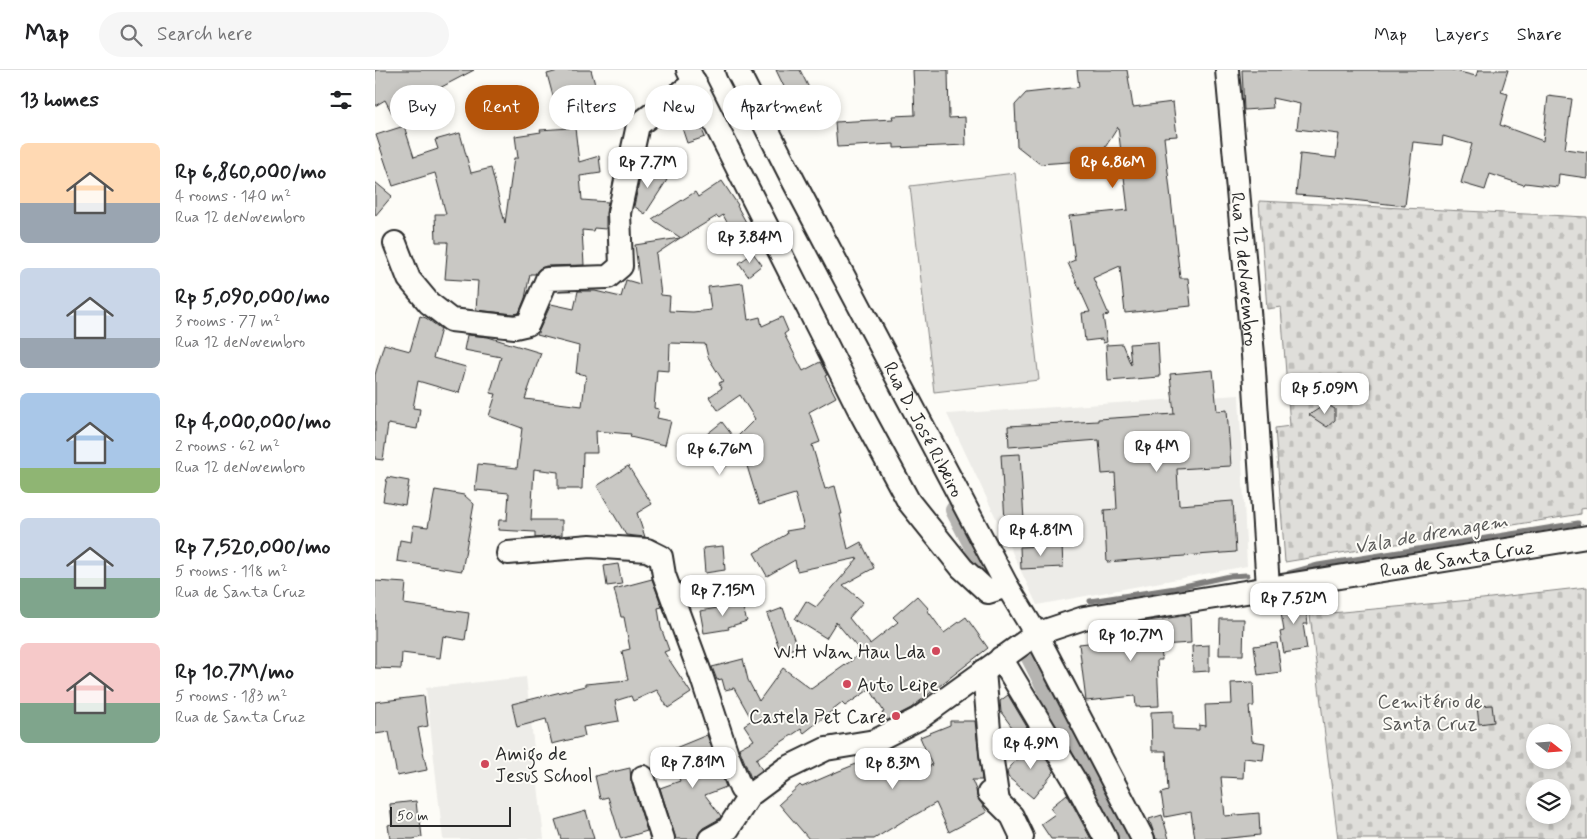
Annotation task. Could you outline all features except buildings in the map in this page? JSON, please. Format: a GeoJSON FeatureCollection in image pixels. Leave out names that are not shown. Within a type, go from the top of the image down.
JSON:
{"type":"FeatureCollection","features":[{"type":"Feature","properties":{"kind":"street","name":"Rua D. José Ribeiro"},"geometry":{"type":"LineString","coordinates":[[737,70],[1007,586],[1036,634],[1143,839]]}},
{"type":"Feature","properties":{"kind":"street","name":"Rua 12 deNovembro"},"geometry":{"type":"LineString","coordinates":[[1227,70],[1253,355],[1268,587]]}},
{"type":"Feature","properties":{"kind":"street"},"geometry":{"type":"LineString","coordinates":[[395,243],[409,279],[429,303],[451,320],[515,327],[528,324],[547,279],[608,277],[621,266],[619,213],[638,126],[691,76],[861,415],[909,502],[961,568],[988,592],[1007,586]]}},
{"type":"Feature","properties":{"kind":"street","name":"Rua de Santa Cruz"},"geometry":{"type":"LineString","coordinates":[[722,836],[750,795],[785,769],[826,749],[875,741],[918,719],[1036,634],[1084,618],[1587,537]]}},
{"type":"Feature","properties":{"kind":"street"},"geometry":{"type":"LineString","coordinates":[[508,553],[590,546],[647,550],[661,557],[664,575],[702,678],[727,754],[741,788],[750,795]]}},
{"type":"Feature","properties":{"kind":"street"},"geometry":{"type":"LineString","coordinates":[[993,664],[991,754],[994,798],[1012,816],[1022,837],[1021,839]]}},
{"type":"Feature","properties":{"kind":"street"},"geometry":{"type":"LineString","coordinates":[[993,664],[1075,781],[1107,839]]}},
{"type":"Feature","properties":{"kind":"street"},"geometry":{"type":"LineString","coordinates":[[643,777],[663,839]]}},
{"type":"Feature","properties":{"kind":"shaded area"},"geometry":{"type":"Polygon","coordinates":[[[1239,395],[1247,566],[1037,605],[947,414],[1239,395]]]}},
{"type":"Feature","properties":{"kind":"shaded area","name":"Amigo de Jesus School"},"geometry":{"type":"Polygon","coordinates":[[[526,677],[544,839],[443,839],[426,688],[526,677]]]}},
{"type":"Feature","properties":{"kind":"green space"},"geometry":{"type":"Polygon","coordinates":[[[1015,173],[1039,380],[934,392],[910,186],[1015,173]]]}},
{"type":"Feature","properties":{"kind":"green space"},"geometry":{"type":"Polygon","coordinates":[[[1259,201],[1587,217],[1587,508],[1581,509],[1581,514],[1285,562],[1275,428],[1290,426],[1281,307],[1267,309],[1259,201]]]}},
{"type":"Feature","properties":{"kind":"green space","name":"Cemitério de Santa Cruz"},"geometry":{"type":"Polygon","coordinates":[[[1587,587],[1587,839],[1338,839],[1310,615],[1587,587]]]}},
{"type":"Feature","properties":{"kind":"waterway"},"geometry":{"type":"LineString","coordinates":[[954,510],[981,562]]}},
{"type":"Feature","properties":{"kind":"waterway","name":"Vala de drenagem"},"geometry":{"type":"LineString","coordinates":[[1289,573],[1318,565],[1578,523]]}},
{"type":"Feature","properties":{"kind":"waterway","name":"Vala de drenagem"},"geometry":{"type":"LineString","coordinates":[[1090,601],[1175,588],[1230,576],[1247,575]]}},
{"type":"Feature","properties":{"kind":"waterway"},"geometry":{"type":"LineString","coordinates":[[1027,652],[1122,839]]}},
{"type":"Feature","properties":{"kind":"place","name":"W.H Wan Hau Lda"},"geometry":{"type":"Point","coordinates":[936,651]}},
{"type":"Feature","properties":{"kind":"place","name":"Auto Leipe"},"geometry":{"type":"Point","coordinates":[847,684]}},
{"type":"Feature","properties":{"kind":"place","name":"Castela Pet Care"},"geometry":{"type":"Point","coordinates":[896,716]}},
{"type":"Feature","properties":{"kind":"place","name":"Amigo de Jesus School"},"geometry":{"type":"Point","coordinates":[485,764]}}]}
